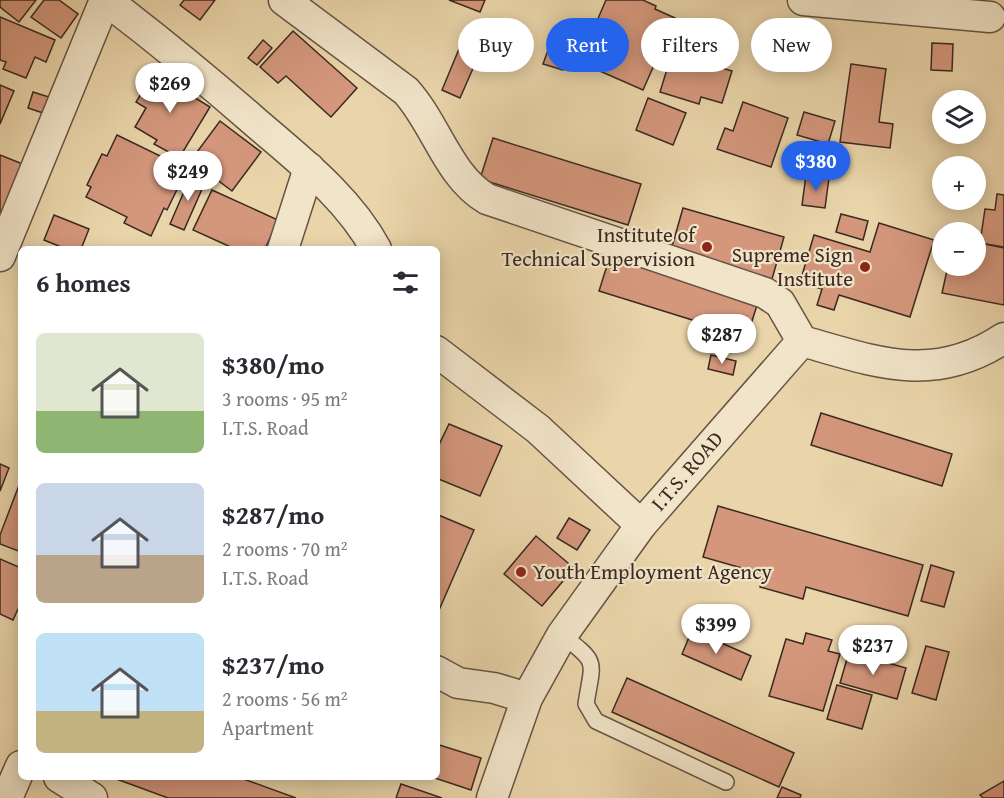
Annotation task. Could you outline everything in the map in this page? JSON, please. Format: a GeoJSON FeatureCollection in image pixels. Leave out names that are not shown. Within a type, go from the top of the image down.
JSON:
{"type":"FeatureCollection","features":[{"type":"Feature","properties":{"kind":"street"},"geometry":{"type":"LineString","coordinates":[[0,256],[106,0],[165,45],[309,168],[364,226],[374,246]]}},
{"type":"Feature","properties":{"kind":"street"},"geometry":{"type":"LineString","coordinates":[[284,0],[406,92],[421,108],[464,181],[475,192],[487,199],[765,293],[780,303],[802,341],[875,362],[903,367],[930,367],[998,348]]}},
{"type":"Feature","properties":{"kind":"street"},"geometry":{"type":"LineString","coordinates":[[803,0],[990,17]]}},
{"type":"Feature","properties":{"kind":"street"},"geometry":{"type":"LineString","coordinates":[[284,246],[309,168]]}},
{"type":"Feature","properties":{"kind":"street","name":"I.T.S. ROAD"},"geometry":{"type":"LineString","coordinates":[[492,798],[527,698],[562,635],[641,525],[802,341]]}},
{"type":"Feature","properties":{"kind":"street"},"geometry":{"type":"LineString","coordinates":[[440,354],[538,429],[641,525]]}},
{"type":"Feature","properties":{"kind":"street"},"geometry":{"type":"LineString","coordinates":[[440,673],[458,683],[495,688],[527,698]]}},
{"type":"Feature","properties":{"kind":"street"},"geometry":{"type":"LineString","coordinates":[[7,798],[18,773]]}},
{"type":"Feature","properties":{"kind":"street"},"geometry":{"type":"LineString","coordinates":[[64,780],[92,798]]}},
{"type":"Feature","properties":{"kind":"lane"},"geometry":{"type":"LineString","coordinates":[[562,635],[590,657],[592,667],[586,704],[596,721],[726,782]]}},
{"type":"Feature","properties":{"kind":"building"},"geometry":{"type":"Polygon","coordinates":[[[0,0],[36,0],[19,22],[0,7],[0,0]]]}},
{"type":"Feature","properties":{"kind":"building"},"geometry":{"type":"Polygon","coordinates":[[[44,0],[59,0],[78,14],[61,38],[31,17],[44,0]]]}},
{"type":"Feature","properties":{"kind":"building"},"geometry":{"type":"Polygon","coordinates":[[[184,0],[215,0],[200,20],[180,5],[184,0]]]}},
{"type":"Feature","properties":{"kind":"building"},"geometry":{"type":"Polygon","coordinates":[[[449,0],[485,0],[480,12],[449,0]]]}},
{"type":"Feature","properties":{"kind":"building"},"geometry":{"type":"Polygon","coordinates":[[[606,0],[643,0],[656,6],[655,9],[675,18],[641,18],[641,72],[651,72],[643,90],[602,72],[629,72],[629,18],[598,18],[606,0]]]}},
{"type":"Feature","properties":{"kind":"building"},"geometry":{"type":"Polygon","coordinates":[[[0,17],[55,40],[46,62],[35,57],[26,78],[3,69],[6,62],[0,60],[0,17]]]}},
{"type":"Feature","properties":{"kind":"building"},"geometry":{"type":"Polygon","coordinates":[[[293,31],[357,88],[331,117],[286,76],[278,83],[260,67],[293,31]]]}},
{"type":"Feature","properties":{"kind":"building"},"geometry":{"type":"Polygon","coordinates":[[[263,40],[272,48],[257,65],[248,58],[263,40]]]}},
{"type":"Feature","properties":{"kind":"building"},"geometry":{"type":"Polygon","coordinates":[[[932,43],[953,44],[952,71],[931,70],[932,43]]]}},
{"type":"Feature","properties":{"kind":"building"},"geometry":{"type":"Polygon","coordinates":[[[458,51],[458,72],[471,72],[460,98],[442,90],[458,51]]]}},
{"type":"Feature","properties":{"kind":"building"},"geometry":{"type":"Polygon","coordinates":[[[851,64],[886,69],[879,122],[893,124],[890,148],[840,142],[851,64]]]}},
{"type":"Feature","properties":{"kind":"building"},"geometry":{"type":"Polygon","coordinates":[[[666,72],[732,72],[722,103],[701,97],[699,104],[660,92],[666,72]]]}},
{"type":"Feature","properties":{"kind":"building"},"geometry":{"type":"Polygon","coordinates":[[[154,73],[158,76],[160,73],[180,85],[179,88],[210,107],[181,155],[178,153],[176,156],[154,144],[157,140],[135,127],[146,108],[136,102],[154,73]]]}},
{"type":"Feature","properties":{"kind":"building"},"geometry":{"type":"Polygon","coordinates":[[[0,85],[14,91],[0,124],[0,85]]]}},
{"type":"Feature","properties":{"kind":"building"},"geometry":{"type":"Polygon","coordinates":[[[33,92],[55,99],[49,115],[28,108],[33,92]]]}},
{"type":"Feature","properties":{"kind":"building"},"geometry":{"type":"Polygon","coordinates":[[[648,98],[686,113],[673,145],[636,130],[648,98]]]}},
{"type":"Feature","properties":{"kind":"building"},"geometry":{"type":"Polygon","coordinates":[[[743,102],[788,118],[771,167],[717,149],[725,128],[733,131],[743,102]]]}},
{"type":"Feature","properties":{"kind":"building"},"geometry":{"type":"Polygon","coordinates":[[[804,112],[835,121],[828,144],[797,135],[804,112]]]}},
{"type":"Feature","properties":{"kind":"building"},"geometry":{"type":"Polygon","coordinates":[[[220,121],[261,152],[232,191],[191,160],[220,121]]]}},
{"type":"Feature","properties":{"kind":"building"},"geometry":{"type":"Polygon","coordinates":[[[117,135],[187,169],[167,210],[164,208],[151,236],[124,223],[127,217],[86,197],[91,187],[87,185],[102,154],[107,156],[117,135]]]}},
{"type":"Feature","properties":{"kind":"building"},"geometry":{"type":"Polygon","coordinates":[[[493,138],[641,184],[628,225],[480,179],[493,138]]]}},
{"type":"Feature","properties":{"kind":"building"},"geometry":{"type":"Polygon","coordinates":[[[0,155],[25,165],[0,224],[0,155]]]}},
{"type":"Feature","properties":{"kind":"building"},"geometry":{"type":"Polygon","coordinates":[[[192,173],[206,180],[184,230],[170,224],[192,173]]]}},
{"type":"Feature","properties":{"kind":"building"},"geometry":{"type":"Polygon","coordinates":[[[806,175],[829,178],[825,208],[802,205],[806,175]]]}},
{"type":"Feature","properties":{"kind":"building"},"geometry":{"type":"Polygon","coordinates":[[[212,190],[278,220],[266,246],[228,246],[193,230],[212,190]]]}},
{"type":"Feature","properties":{"kind":"building"},"geometry":{"type":"Polygon","coordinates":[[[997,194],[1004,195],[1004,247],[986,244],[986,222],[983,222],[985,210],[995,210],[997,194]]]}},
{"type":"Feature","properties":{"kind":"building"},"geometry":{"type":"Polygon","coordinates":[[[683,208],[784,237],[772,279],[671,250],[683,208]]]}},
{"type":"Feature","properties":{"kind":"building"},"geometry":{"type":"Polygon","coordinates":[[[841,214],[868,221],[863,240],[836,232],[841,214]]]}},
{"type":"Feature","properties":{"kind":"building"},"geometry":{"type":"Polygon","coordinates":[[[54,215],[89,229],[82,246],[59,246],[44,240],[54,215]]]}},
{"type":"Feature","properties":{"kind":"building","name":"Supreme Sign Institute"},"geometry":{"type":"Polygon","coordinates":[[[879,223],[932,239],[932,246],[910,317],[839,295],[834,310],[817,305],[822,289],[800,282],[814,235],[870,252],[879,223]]]}},
{"type":"Feature","properties":{"kind":"building"},"geometry":{"type":"Polygon","coordinates":[[[986,244],[1004,248],[1004,305],[942,293],[946,276],[986,276],[986,244]]]}},
{"type":"Feature","properties":{"kind":"building"},"geometry":{"type":"Polygon","coordinates":[[[610,256],[758,302],[747,337],[599,291],[610,256]]]}},
{"type":"Feature","properties":{"kind":"building"},"geometry":{"type":"Polygon","coordinates":[[[711,355],[736,361],[733,375],[708,369],[711,355]]]}},
{"type":"Feature","properties":{"kind":"building"},"geometry":{"type":"Polygon","coordinates":[[[821,413],[952,454],[942,486],[811,445],[821,413]]]}},
{"type":"Feature","properties":{"kind":"building"},"geometry":{"type":"Polygon","coordinates":[[[449,424],[502,446],[480,496],[440,480],[440,443],[449,424]]]}},
{"type":"Feature","properties":{"kind":"building"},"geometry":{"type":"Polygon","coordinates":[[[0,464],[9,468],[0,491],[0,464]]]}},
{"type":"Feature","properties":{"kind":"building"},"geometry":{"type":"Polygon","coordinates":[[[18,488],[18,551],[0,544],[0,535],[18,488]]]}},
{"type":"Feature","properties":{"kind":"building"},"geometry":{"type":"Polygon","coordinates":[[[718,506],[923,565],[908,616],[806,587],[803,599],[760,587],[763,574],[703,557],[718,506]]]}},
{"type":"Feature","properties":{"kind":"building"},"geometry":{"type":"Polygon","coordinates":[[[440,516],[474,530],[440,608],[440,516]]]}},
{"type":"Feature","properties":{"kind":"building"},"geometry":{"type":"Polygon","coordinates":[[[569,518],[590,530],[577,550],[557,538],[569,518]]]}},
{"type":"Feature","properties":{"kind":"building"},"geometry":{"type":"Polygon","coordinates":[[[536,536],[574,568],[542,606],[504,574],[536,536]]]}},
{"type":"Feature","properties":{"kind":"building"},"geometry":{"type":"Polygon","coordinates":[[[0,559],[18,567],[18,609],[13,620],[0,614],[0,559]]]}},
{"type":"Feature","properties":{"kind":"building"},"geometry":{"type":"Polygon","coordinates":[[[931,565],[954,572],[944,607],[921,601],[931,565]]]}},
{"type":"Feature","properties":{"kind":"building"},"geometry":{"type":"Polygon","coordinates":[[[692,630],[751,656],[741,680],[682,654],[692,630]]]}},
{"type":"Feature","properties":{"kind":"building"},"geometry":{"type":"Polygon","coordinates":[[[806,633],[832,640],[828,651],[840,654],[823,711],[769,696],[786,639],[803,644],[806,633]]]}},
{"type":"Feature","properties":{"kind":"building"},"geometry":{"type":"Polygon","coordinates":[[[926,646],[949,652],[936,700],[912,693],[926,646]]]}},
{"type":"Feature","properties":{"kind":"building"},"geometry":{"type":"Polygon","coordinates":[[[849,652],[906,668],[897,699],[840,683],[849,652]]]}},
{"type":"Feature","properties":{"kind":"building"},"geometry":{"type":"Polygon","coordinates":[[[627,678],[794,753],[779,787],[612,712],[627,678]]]}},
{"type":"Feature","properties":{"kind":"building"},"geometry":{"type":"Polygon","coordinates":[[[837,685],[872,695],[862,729],[827,719],[837,685]]]}},
{"type":"Feature","properties":{"kind":"building"},"geometry":{"type":"Polygon","coordinates":[[[440,745],[481,758],[471,790],[440,780],[440,745]]]}},
{"type":"Feature","properties":{"kind":"building"},"geometry":{"type":"Polygon","coordinates":[[[119,780],[246,780],[296,798],[168,798],[119,780]]]}},
{"type":"Feature","properties":{"kind":"building"},"geometry":{"type":"Polygon","coordinates":[[[1004,781],[1004,798],[983,798],[980,795],[1004,781]]]}},
{"type":"Feature","properties":{"kind":"building"},"geometry":{"type":"Polygon","coordinates":[[[401,784],[442,798],[396,798],[401,784]]]}},
{"type":"Feature","properties":{"kind":"building"},"geometry":{"type":"Polygon","coordinates":[[[782,787],[801,795],[800,798],[777,798],[782,787]]]}},
{"type":"Feature","properties":{"kind":"place","name":"Institute of Technical Supervision"},"geometry":{"type":"Point","coordinates":[707,247]}},
{"type":"Feature","properties":{"kind":"place","name":"Supreme Sign Institute"},"geometry":{"type":"Point","coordinates":[865,267]}},
{"type":"Feature","properties":{"kind":"place","name":"Youth Employment Agency"},"geometry":{"type":"Point","coordinates":[521,572]}}]}
